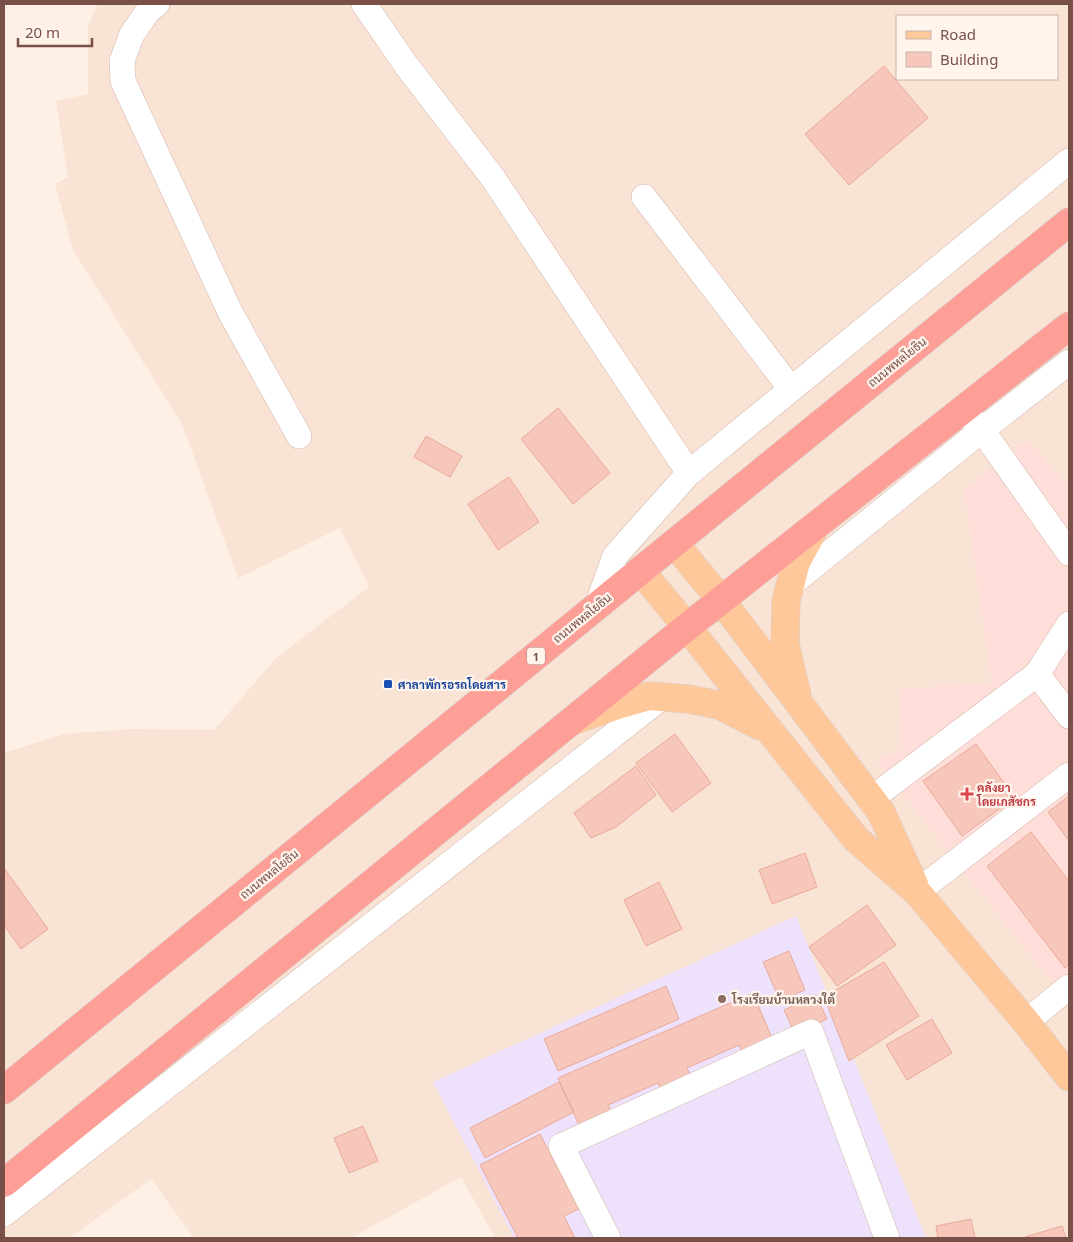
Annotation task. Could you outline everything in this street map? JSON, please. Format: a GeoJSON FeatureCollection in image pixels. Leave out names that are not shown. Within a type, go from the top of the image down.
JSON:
{"type":"FeatureCollection","features":[{"type":"Feature","properties":{"kind":"highway","name":"ถนนพหลโยธิน"},"geometry":{"type":"LineString","coordinates":[[4,1090],[1069,222]]}},
{"type":"Feature","properties":{"kind":"highway"},"geometry":{"type":"LineString","coordinates":[[4,1183],[687,627],[1069,326]]}},
{"type":"Feature","properties":{"kind":"main road"},"geometry":{"type":"LineString","coordinates":[[799,704],[785,644],[786,601],[796,562],[815,527]]}},
{"type":"Feature","properties":{"kind":"main road"},"geometry":{"type":"LineString","coordinates":[[674,543],[721,600],[882,812],[917,892]]}},
{"type":"Feature","properties":{"kind":"main road"},"geometry":{"type":"LineString","coordinates":[[640,570],[856,839],[917,892],[1026,1022],[1069,1077]]}},
{"type":"Feature","properties":{"kind":"main road"},"geometry":{"type":"LineString","coordinates":[[573,720],[649,696],[688,699],[720,705],[770,731]]}},
{"type":"Feature","properties":{"kind":"street"},"geometry":{"type":"LineString","coordinates":[[364,4],[406,65],[493,178],[689,473]]}},
{"type":"Feature","properties":{"kind":"street"},"geometry":{"type":"LineString","coordinates":[[153,7],[132,34],[122,61],[123,81],[230,312],[299,436]]}},
{"type":"Feature","properties":{"kind":"street"},"geometry":{"type":"LineString","coordinates":[[597,606],[615,556],[689,473],[1069,161]]}},
{"type":"Feature","properties":{"kind":"street"},"geometry":{"type":"LineString","coordinates":[[644,197],[791,390]]}},
{"type":"Feature","properties":{"kind":"street"},"geometry":{"type":"LineString","coordinates":[[790,586],[1069,362]]}},
{"type":"Feature","properties":{"kind":"street"},"geometry":{"type":"LineString","coordinates":[[964,409],[982,430],[1069,553]]}},
{"type":"Feature","properties":{"kind":"street"},"geometry":{"type":"LineString","coordinates":[[871,799],[1037,674],[1069,624]]}},
{"type":"Feature","properties":{"kind":"street"},"geometry":{"type":"LineString","coordinates":[[1037,674],[1069,716]]}},
{"type":"Feature","properties":{"kind":"street"},"geometry":{"type":"LineString","coordinates":[[4,1214],[662,697]]}},
{"type":"Feature","properties":{"kind":"street"},"geometry":{"type":"LineString","coordinates":[[917,892],[1069,775]]}},
{"type":"Feature","properties":{"kind":"street"},"geometry":{"type":"LineString","coordinates":[[1026,1022],[1069,987]]}},
{"type":"Feature","properties":{"kind":"street"},"geometry":{"type":"LineString","coordinates":[[608,1238],[560,1146],[811,1032],[887,1238]]}},
{"type":"Feature","properties":{"kind":"shaded area"},"geometry":{"type":"Polygon","coordinates":[[[98,4],[1069,4],[1069,1238],[495,1238],[461,1177],[351,1238],[194,1238],[151,1179],[69,1238],[4,1238],[4,753],[64,734],[132,729],[214,730],[277,657],[369,587],[340,528],[238,578],[182,424],[73,250],[55,184],[68,177],[56,101],[88,94],[88,26],[98,4]]]}},
{"type":"Feature","properties":{"kind":"shaded area"},"geometry":{"type":"Polygon","coordinates":[[[1028,440],[1069,486],[1069,1004],[876,760],[903,750],[899,689],[992,683],[964,489],[1028,440]]]}},
{"type":"Feature","properties":{"kind":"shaded area","name":"โรงเรียนบ้านหลวงใต้"},"geometry":{"type":"Polygon","coordinates":[[[796,916],[926,1238],[514,1238],[433,1082],[796,916]]]}},
{"type":"Feature","properties":{"kind":"building"},"geometry":{"type":"Polygon","coordinates":[[[884,66],[928,118],[849,185],[805,134],[884,66]]]}},
{"type":"Feature","properties":{"kind":"building"},"geometry":{"type":"Polygon","coordinates":[[[558,408],[610,473],[573,504],[521,439],[558,408]]]}},
{"type":"Feature","properties":{"kind":"building"},"geometry":{"type":"Polygon","coordinates":[[[426,436],[462,456],[450,477],[414,457],[426,436]]]}},
{"type":"Feature","properties":{"kind":"building"},"geometry":{"type":"Polygon","coordinates":[[[509,477],[539,522],[498,550],[468,504],[509,477]]]}},
{"type":"Feature","properties":{"kind":"building"},"geometry":{"type":"Polygon","coordinates":[[[675,734],[711,783],[672,812],[636,763],[675,734]]]}},
{"type":"Feature","properties":{"kind":"building"},"geometry":{"type":"Polygon","coordinates":[[[976,744],[1015,798],[962,836],[923,781],[976,744]]]}},
{"type":"Feature","properties":{"kind":"building"},"geometry":{"type":"Polygon","coordinates":[[[636,766],[656,795],[616,827],[591,838],[574,813],[636,766]]]}},
{"type":"Feature","properties":{"kind":"building"},"geometry":{"type":"Polygon","coordinates":[[[1069,796],[1069,841],[1048,812],[1069,796]]]}},
{"type":"Feature","properties":{"kind":"building"},"geometry":{"type":"Polygon","coordinates":[[[1031,832],[1069,881],[1069,964],[1065,968],[987,866],[1031,832]]]}},
{"type":"Feature","properties":{"kind":"building"},"geometry":{"type":"Polygon","coordinates":[[[805,853],[817,887],[772,904],[759,870],[805,853]]]}},
{"type":"Feature","properties":{"kind":"building"},"geometry":{"type":"Polygon","coordinates":[[[4,868],[48,929],[21,949],[4,925],[4,868]]]}},
{"type":"Feature","properties":{"kind":"building"},"geometry":{"type":"Polygon","coordinates":[[[659,882],[682,929],[646,946],[624,900],[659,882]]]}},
{"type":"Feature","properties":{"kind":"building"},"geometry":{"type":"Polygon","coordinates":[[[867,905],[896,945],[837,986],[809,947],[867,905]]]}},
{"type":"Feature","properties":{"kind":"building"},"geometry":{"type":"Polygon","coordinates":[[[789,951],[805,990],[780,1001],[763,962],[789,951]]]}},
{"type":"Feature","properties":{"kind":"building"},"geometry":{"type":"Polygon","coordinates":[[[884,962],[919,1016],[849,1061],[824,997],[884,962]]]}},
{"type":"Feature","properties":{"kind":"building"},"geometry":{"type":"Polygon","coordinates":[[[666,986],[679,1019],[558,1071],[544,1039],[666,986]]]}},
{"type":"Feature","properties":{"kind":"building"},"geometry":{"type":"Polygon","coordinates":[[[753,993],[774,1043],[744,1056],[739,1045],[687,1068],[692,1080],[663,1093],[658,1083],[608,1105],[613,1116],[581,1130],[558,1078],[753,993]]]}},
{"type":"Feature","properties":{"kind":"building"},"geometry":{"type":"Polygon","coordinates":[[[816,995],[827,1019],[795,1034],[784,1010],[816,995]]]}},
{"type":"Feature","properties":{"kind":"building"},"geometry":{"type":"Polygon","coordinates":[[[932,1019],[952,1053],[907,1080],[886,1045],[932,1019]]]}},
{"type":"Feature","properties":{"kind":"building"},"geometry":{"type":"Polygon","coordinates":[[[559,1082],[574,1112],[485,1158],[470,1128],[559,1082]]]}},
{"type":"Feature","properties":{"kind":"building"},"geometry":{"type":"Polygon","coordinates":[[[363,1126],[378,1161],[349,1173],[334,1138],[363,1126]]]}},
{"type":"Feature","properties":{"kind":"building"},"geometry":{"type":"Polygon","coordinates":[[[540,1134],[579,1209],[564,1216],[575,1238],[518,1238],[480,1165],[540,1134]]]}},
{"type":"Feature","properties":{"kind":"building"},"geometry":{"type":"Polygon","coordinates":[[[971,1219],[975,1238],[938,1238],[936,1226],[971,1219]]]}},
{"type":"Feature","properties":{"kind":"building"},"geometry":{"type":"Polygon","coordinates":[[[1062,1226],[1066,1238],[1025,1238],[1025,1237],[1062,1226]]]}},
{"type":"Feature","properties":{"kind":"place","name":"ศาลาพักรอรถโดยสาร"},"geometry":{"type":"Point","coordinates":[388,684]}},
{"type":"Feature","properties":{"kind":"place","name":"คลังยา โดยเภสัชกร"},"geometry":{"type":"Point","coordinates":[967,794]}},
{"type":"Feature","properties":{"kind":"place","name":"โรงเรียนบ้านหลวงใต้"},"geometry":{"type":"Point","coordinates":[722,999]}}]}
